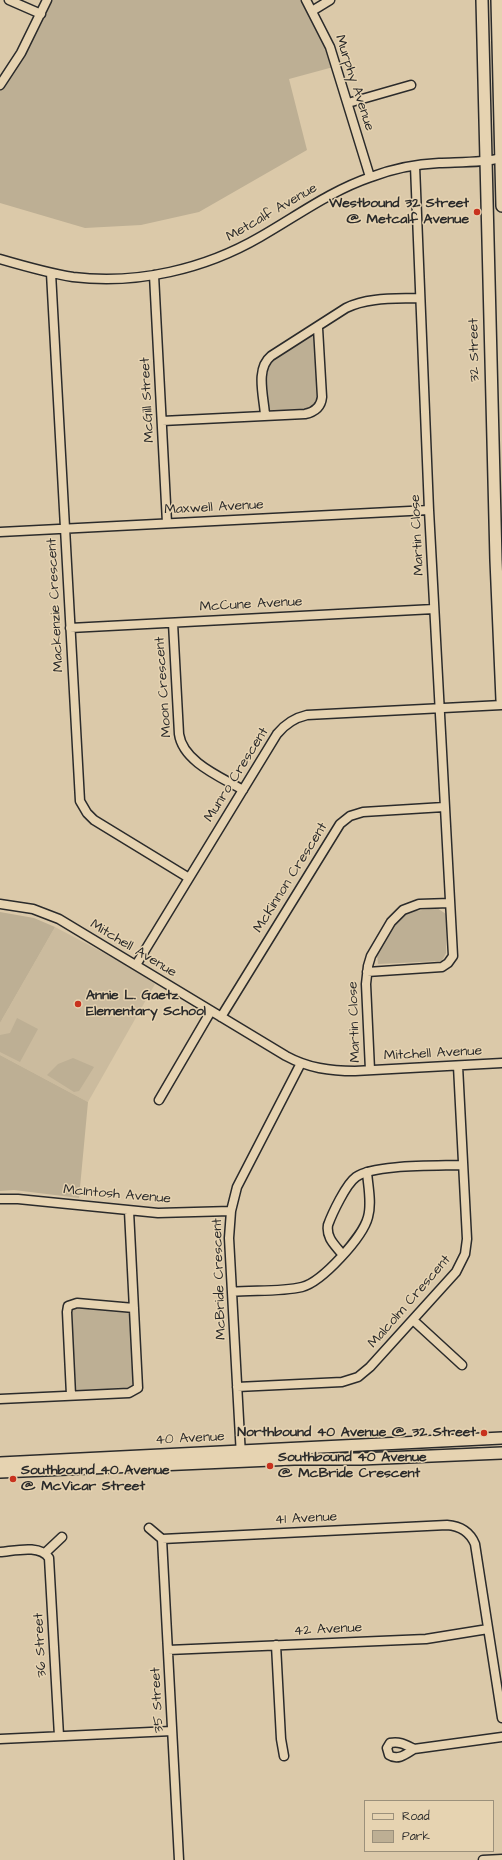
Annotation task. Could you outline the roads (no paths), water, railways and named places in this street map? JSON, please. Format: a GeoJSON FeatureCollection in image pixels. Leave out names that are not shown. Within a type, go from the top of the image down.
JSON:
{"type":"FeatureCollection","features":[{"type":"Feature","properties":{"kind":"main road","name":"32 Street"},"geometry":{"type":"LineString","coordinates":[[482,0],[496,560],[502,700]]}},
{"type":"Feature","properties":{"kind":"main road"},"geometry":{"type":"LineString","coordinates":[[497,0],[502,206]]}},
{"type":"Feature","properties":{"kind":"main road","name":"40 Avenue"},"geometry":{"type":"LineString","coordinates":[[0,1472],[502,1438]]}},
{"type":"Feature","properties":{"kind":"main road","name":"40 Avenue"},"geometry":{"type":"LineString","coordinates":[[0,1463],[241,1456],[502,1453]]}},
{"type":"Feature","properties":{"kind":"main road"},"geometry":{"type":"LineString","coordinates":[[483,1454],[502,1457]]}},
{"type":"Feature","properties":{"kind":"street"},"geometry":{"type":"LineString","coordinates":[[9,0],[41,14]]}},
{"type":"Feature","properties":{"kind":"street"},"geometry":{"type":"LineString","coordinates":[[0,85],[20,53],[47,0]]}},
{"type":"Feature","properties":{"kind":"street","name":"Murphy Avenue"},"geometry":{"type":"LineString","coordinates":[[306,0],[330,47],[370,177]]}},
{"type":"Feature","properties":{"kind":"street"},"geometry":{"type":"LineString","coordinates":[[312,11],[330,0]]}},
{"type":"Feature","properties":{"kind":"street"},"geometry":{"type":"LineString","coordinates":[[348,103],[410,85]]}},
{"type":"Feature","properties":{"kind":"street","name":"Metcalf Avenue"},"geometry":{"type":"LineString","coordinates":[[0,259],[51,273],[100,278],[128,278],[154,275],[195,265],[237,249],[322,198],[370,177],[415,166],[502,159]]}},
{"type":"Feature","properties":{"kind":"street","name":"Martin Close"},"geometry":{"type":"LineString","coordinates":[[367,972],[437,968],[448,963],[453,956],[429,510],[415,166]]}},
{"type":"Feature","properties":{"kind":"street","name":"Mackenzie Crescent"},"geometry":{"type":"LineString","coordinates":[[51,273],[79,790],[83,807],[94,820],[189,878]]}},
{"type":"Feature","properties":{"kind":"street","name":"McGill Street"},"geometry":{"type":"LineString","coordinates":[[154,275],[167,523]]}},
{"type":"Feature","properties":{"kind":"street"},"geometry":{"type":"LineString","coordinates":[[265,415],[262,376],[265,362],[271,356],[318,328],[346,308],[358,303],[370,300],[420,298]]}},
{"type":"Feature","properties":{"kind":"street"},"geometry":{"type":"LineString","coordinates":[[162,421],[308,413],[318,407],[322,397],[318,328]]}},
{"type":"Feature","properties":{"kind":"street","name":"Maxwell Avenue"},"geometry":{"type":"LineString","coordinates":[[0,532],[429,510]]}},
{"type":"Feature","properties":{"kind":"street","name":"McCune Avenue"},"geometry":{"type":"LineString","coordinates":[[70,628],[434,609]]}},
{"type":"Feature","properties":{"kind":"street","name":"Moon Crescent"},"geometry":{"type":"LineString","coordinates":[[173,623],[178,734],[181,744],[186,753],[194,760],[243,790]]}},
{"type":"Feature","properties":{"kind":"street","name":"Munro Crescent"},"geometry":{"type":"LineString","coordinates":[[136,965],[277,734],[286,724],[297,718],[311,715],[502,705]]}},
{"type":"Feature","properties":{"kind":"street","name":"McKinnon Crescent"},"geometry":{"type":"LineString","coordinates":[[221,1017],[340,824],[350,816],[363,812],[444,807]]}},
{"type":"Feature","properties":{"kind":"street","name":"Martin Close"},"geometry":{"type":"LineString","coordinates":[[370,1070],[366,984],[367,972],[374,950],[395,916],[413,906],[450,903]]}},
{"type":"Feature","properties":{"kind":"street","name":"Mitchell Avenue"},"geometry":{"type":"LineString","coordinates":[[0,904],[22,906],[51,916],[136,965],[286,1056],[301,1063],[331,1070],[370,1070],[502,1063]]}},
{"type":"Feature","properties":{"kind":"street"},"geometry":{"type":"LineString","coordinates":[[159,1100],[211,1011]]}},
{"type":"Feature","properties":{"kind":"street","name":"McBride Crescent"},"geometry":{"type":"LineString","coordinates":[[241,1456],[229,1238],[231,1211],[239,1182],[301,1063]]}},
{"type":"Feature","properties":{"kind":"street","name":"Malcolm Crescent"},"geometry":{"type":"LineString","coordinates":[[237,1388],[337,1383],[351,1380],[362,1374],[370,1367],[452,1277],[465,1254],[467,1239],[458,1066]]}},
{"type":"Feature","properties":{"kind":"street"},"geometry":{"type":"LineString","coordinates":[[342,1254],[330,1239],[327,1232],[328,1225],[351,1182],[357,1176],[376,1169],[463,1165]]}},
{"type":"Feature","properties":{"kind":"street"},"geometry":{"type":"LineString","coordinates":[[232,1292],[293,1288],[310,1285],[326,1273],[362,1231],[370,1206],[367,1172]]}},
{"type":"Feature","properties":{"kind":"street","name":"McIntosh Avenue"},"geometry":{"type":"LineString","coordinates":[[0,1199],[18,1199],[170,1214],[231,1211]]}},
{"type":"Feature","properties":{"kind":"street"},"geometry":{"type":"LineString","coordinates":[[0,1398],[129,1393],[138,1388],[129,1211]]}},
{"type":"Feature","properties":{"kind":"street"},"geometry":{"type":"LineString","coordinates":[[71,1395],[67,1312],[68,1306],[77,1303],[134,1308]]}},
{"type":"Feature","properties":{"kind":"street"},"geometry":{"type":"LineString","coordinates":[[413,1320],[462,1364]]}},
{"type":"Feature","properties":{"kind":"street","name":"41 Avenue"},"geometry":{"type":"LineString","coordinates":[[162,1539],[447,1525],[460,1528],[467,1532],[475,1544],[488,1630]]}},
{"type":"Feature","properties":{"kind":"street"},"geometry":{"type":"LineString","coordinates":[[150,1528],[162,1539]]}},
{"type":"Feature","properties":{"kind":"street"},"geometry":{"type":"LineString","coordinates":[[0,1552],[35,1550],[45,1553],[62,1537]]}},
{"type":"Feature","properties":{"kind":"street","name":"35 Street"},"geometry":{"type":"LineString","coordinates":[[162,1539],[179,1860]]}},
{"type":"Feature","properties":{"kind":"street","name":"36 Street"},"geometry":{"type":"LineString","coordinates":[[45,1553],[49,1558],[50,1563],[59,1736]]}},
{"type":"Feature","properties":{"kind":"street"},"geometry":{"type":"LineString","coordinates":[[488,1630],[502,1718]]}},
{"type":"Feature","properties":{"kind":"street","name":"42 Avenue"},"geometry":{"type":"LineString","coordinates":[[168,1650],[426,1639],[488,1630]]}},
{"type":"Feature","properties":{"kind":"street"},"geometry":{"type":"LineString","coordinates":[[276,1646],[281,1739],[284,1756]]}},
{"type":"Feature","properties":{"kind":"street"},"geometry":{"type":"LineString","coordinates":[[0,1739],[172,1731]]}},
{"type":"Feature","properties":{"kind":"street"},"geometry":{"type":"LineString","coordinates":[[414,1749],[502,1737]]}},
{"type":"Feature","properties":{"kind":"street"},"geometry":{"type":"LineString","coordinates":[[483,1860],[502,1859]]}},
{"type":"Feature","properties":{"kind":"place","name":"Westbound 32 Street @ Metcalf Avenue"},"geometry":{"type":"Point","coordinates":[477,212]}},
{"type":"Feature","properties":{"kind":"place","name":"Annie L. Gaetz Elementary School"},"geometry":{"type":"Point","coordinates":[78,1004]}},
{"type":"Feature","properties":{"kind":"place","name":"Northbound 40 Avenue @ 32 Street"},"geometry":{"type":"Point","coordinates":[484,1433]}},
{"type":"Feature","properties":{"kind":"place","name":"Southbound 40 Avenue @ McBride Crescent"},"geometry":{"type":"Point","coordinates":[270,1466]}},
{"type":"Feature","properties":{"kind":"place","name":"Southbound 40 Avenue @ McVicar Street"},"geometry":{"type":"Point","coordinates":[13,1479]}}]}
